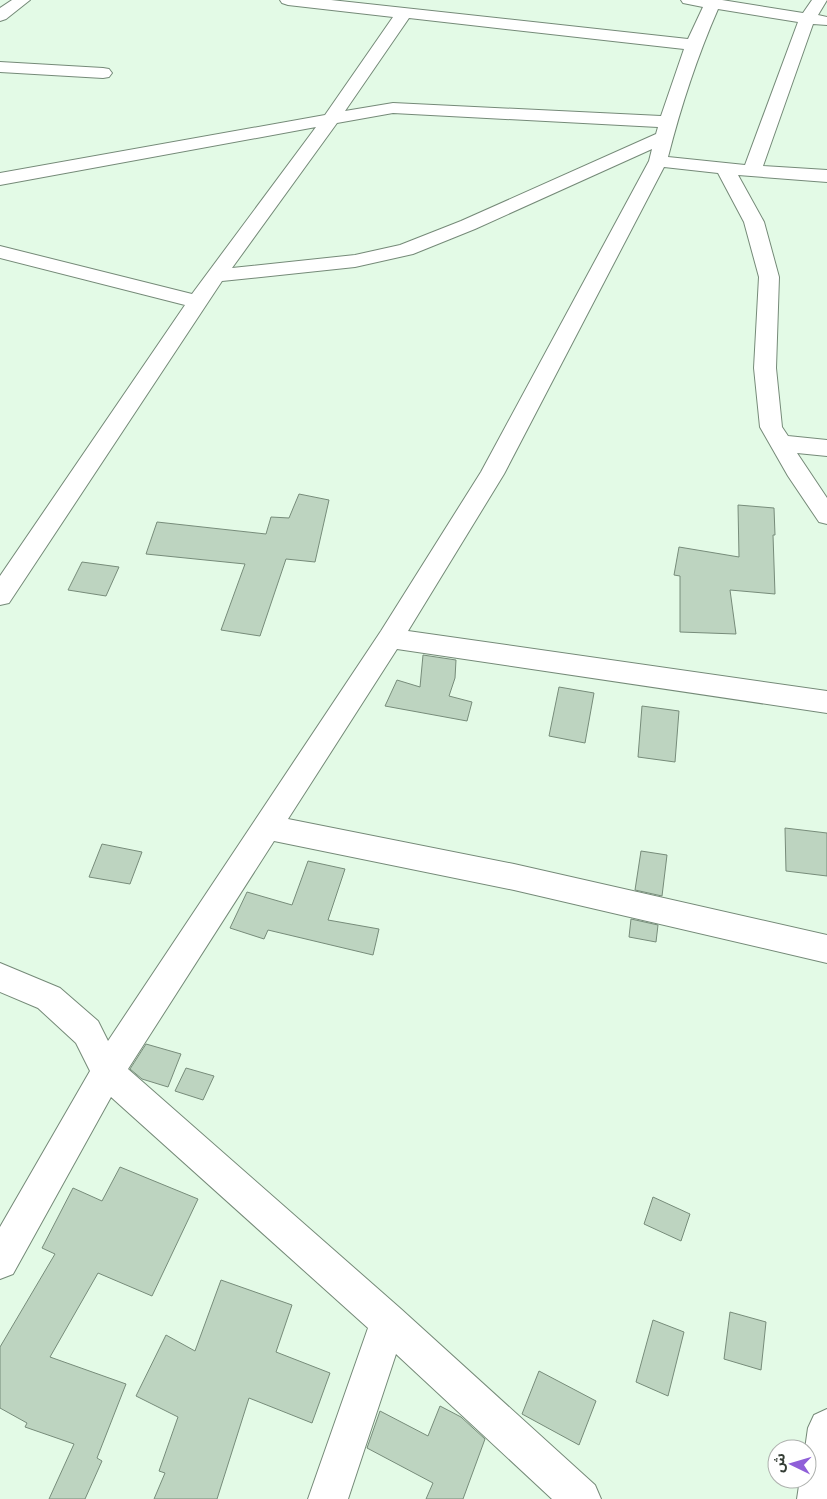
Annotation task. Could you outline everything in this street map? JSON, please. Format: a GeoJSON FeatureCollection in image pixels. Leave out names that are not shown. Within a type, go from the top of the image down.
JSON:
{"type":"FeatureCollection","features":[{"type":"Feature","properties":{"kind":"street"},"geometry":{"type":"LineString","coordinates":[[2,12],[22,0]]}},
{"type":"Feature","properties":{"kind":"street"},"geometry":{"type":"LineString","coordinates":[[288,0],[694,45]]}},
{"type":"Feature","properties":{"kind":"street"},"geometry":{"type":"LineString","coordinates":[[752,170],[807,18],[820,0]]}},
{"type":"Feature","properties":{"kind":"street"},"geometry":{"type":"LineString","coordinates":[[0,1261],[106,1072],[390,638],[492,474],[663,140],[694,45],[705,2],[827,22]]}},
{"type":"Feature","properties":{"kind":"street"},"geometry":{"type":"LineString","coordinates":[[0,596],[197,302],[331,119],[404,13]]}},
{"type":"Feature","properties":{"kind":"street"},"geometry":{"type":"LineString","coordinates":[[0,67],[103,73]]}},
{"type":"Feature","properties":{"kind":"street"},"geometry":{"type":"LineString","coordinates":[[0,179],[371,111],[415,108],[663,140],[726,168],[827,176]]}},
{"type":"Feature","properties":{"kind":"street"},"geometry":{"type":"LineString","coordinates":[[216,276],[355,262],[406,250],[468,226],[663,140]]}},
{"type":"Feature","properties":{"kind":"street"},"geometry":{"type":"LineString","coordinates":[[726,168],[754,222],[769,277],[766,368],[771,427],[827,516]]}},
{"type":"Feature","properties":{"kind":"street"},"geometry":{"type":"LineString","coordinates":[[0,252],[197,302]]}},
{"type":"Feature","properties":{"kind":"street"},"geometry":{"type":"LineString","coordinates":[[780,443],[827,448]]}},
{"type":"Feature","properties":{"kind":"street"},"geometry":{"type":"LineString","coordinates":[[390,638],[827,702]]}},
{"type":"Feature","properties":{"kind":"street"},"geometry":{"type":"LineString","coordinates":[[267,827],[514,876],[827,949]]}},
{"type":"Feature","properties":{"kind":"street"},"geometry":{"type":"LineString","coordinates":[[0,977],[49,998],[87,1032],[106,1072],[388,1322],[580,1499]]}},
{"type":"Feature","properties":{"kind":"street"},"geometry":{"type":"LineString","coordinates":[[328,1499],[388,1322]]}},
{"type":"Feature","properties":{"kind":"street"},"geometry":{"type":"LineString","coordinates":[[817,1499],[827,1428]]}},
{"type":"Feature","properties":{"kind":"building"},"geometry":{"type":"Polygon","coordinates":[[[299,494],[329,500],[315,562],[286,559],[260,636],[221,630],[245,564],[146,554],[157,522],[266,534],[271,517],[289,518],[299,494]]]}},
{"type":"Feature","properties":{"kind":"building"},"geometry":{"type":"Polygon","coordinates":[[[738,505],[774,508],[775,594],[730,590],[736,634],[680,632],[680,576],[674,575],[679,547],[739,557],[738,505]]]}},
{"type":"Feature","properties":{"kind":"building"},"geometry":{"type":"Polygon","coordinates":[[[82,562],[119,567],[106,596],[68,590],[82,562]]]}},
{"type":"Feature","properties":{"kind":"building"},"geometry":{"type":"Polygon","coordinates":[[[423,655],[456,660],[455,678],[449,696],[472,702],[467,721],[385,706],[397,680],[420,687],[423,655]]]}},
{"type":"Feature","properties":{"kind":"building"},"geometry":{"type":"Polygon","coordinates":[[[559,687],[594,693],[585,743],[549,736],[559,687]]]}},
{"type":"Feature","properties":{"kind":"building"},"geometry":{"type":"Polygon","coordinates":[[[642,706],[679,711],[675,762],[638,757],[642,706]]]}},
{"type":"Feature","properties":{"kind":"building"},"geometry":{"type":"Polygon","coordinates":[[[785,828],[827,833],[827,876],[786,871],[785,828]]]}},
{"type":"Feature","properties":{"kind":"building"},"geometry":{"type":"Polygon","coordinates":[[[102,844],[142,852],[130,884],[89,877],[102,844]]]}},
{"type":"Feature","properties":{"kind":"building"},"geometry":{"type":"Polygon","coordinates":[[[641,851],[667,855],[662,896],[635,890],[641,851]]]}},
{"type":"Feature","properties":{"kind":"building"},"geometry":{"type":"Polygon","coordinates":[[[308,861],[345,869],[328,920],[379,929],[373,955],[268,930],[264,939],[230,928],[247,892],[292,905],[308,861]]]}},
{"type":"Feature","properties":{"kind":"building"},"geometry":{"type":"Polygon","coordinates":[[[631,919],[658,925],[656,942],[629,937],[631,919]]]}},
{"type":"Feature","properties":{"kind":"building"},"geometry":{"type":"Polygon","coordinates":[[[146,1044],[181,1054],[168,1087],[142,1079],[130,1069],[146,1044]]]}},
{"type":"Feature","properties":{"kind":"building"},"geometry":{"type":"Polygon","coordinates":[[[186,1068],[214,1076],[203,1100],[175,1091],[186,1068]]]}},
{"type":"Feature","properties":{"kind":"building"},"geometry":{"type":"Polygon","coordinates":[[[120,1167],[198,1199],[152,1296],[98,1273],[50,1357],[126,1384],[97,1458],[102,1461],[85,1499],[49,1499],[74,1444],[25,1427],[27,1423],[0,1408],[0,1347],[55,1254],[42,1248],[73,1188],[102,1201],[120,1167]]]}},
{"type":"Feature","properties":{"kind":"building"},"geometry":{"type":"Polygon","coordinates":[[[653,1197],[690,1214],[681,1241],[644,1224],[653,1197]]]}},
{"type":"Feature","properties":{"kind":"building"},"geometry":{"type":"Polygon","coordinates":[[[221,1280],[292,1305],[276,1352],[330,1373],[312,1423],[249,1398],[217,1499],[154,1499],[165,1473],[159,1471],[178,1417],[136,1396],[166,1335],[195,1351],[221,1280]]]}},
{"type":"Feature","properties":{"kind":"building"},"geometry":{"type":"Polygon","coordinates":[[[730,1312],[766,1322],[761,1370],[724,1359],[730,1312]]]}},
{"type":"Feature","properties":{"kind":"building"},"geometry":{"type":"Polygon","coordinates":[[[653,1320],[684,1332],[668,1396],[636,1382],[653,1320]]]}},
{"type":"Feature","properties":{"kind":"building"},"geometry":{"type":"Polygon","coordinates":[[[539,1371],[596,1401],[579,1445],[522,1414],[539,1371]]]}},
{"type":"Feature","properties":{"kind":"building"},"geometry":{"type":"Polygon","coordinates":[[[440,1406],[461,1417],[485,1439],[463,1499],[426,1499],[433,1483],[367,1448],[380,1411],[428,1436],[440,1406]]]}}]}
